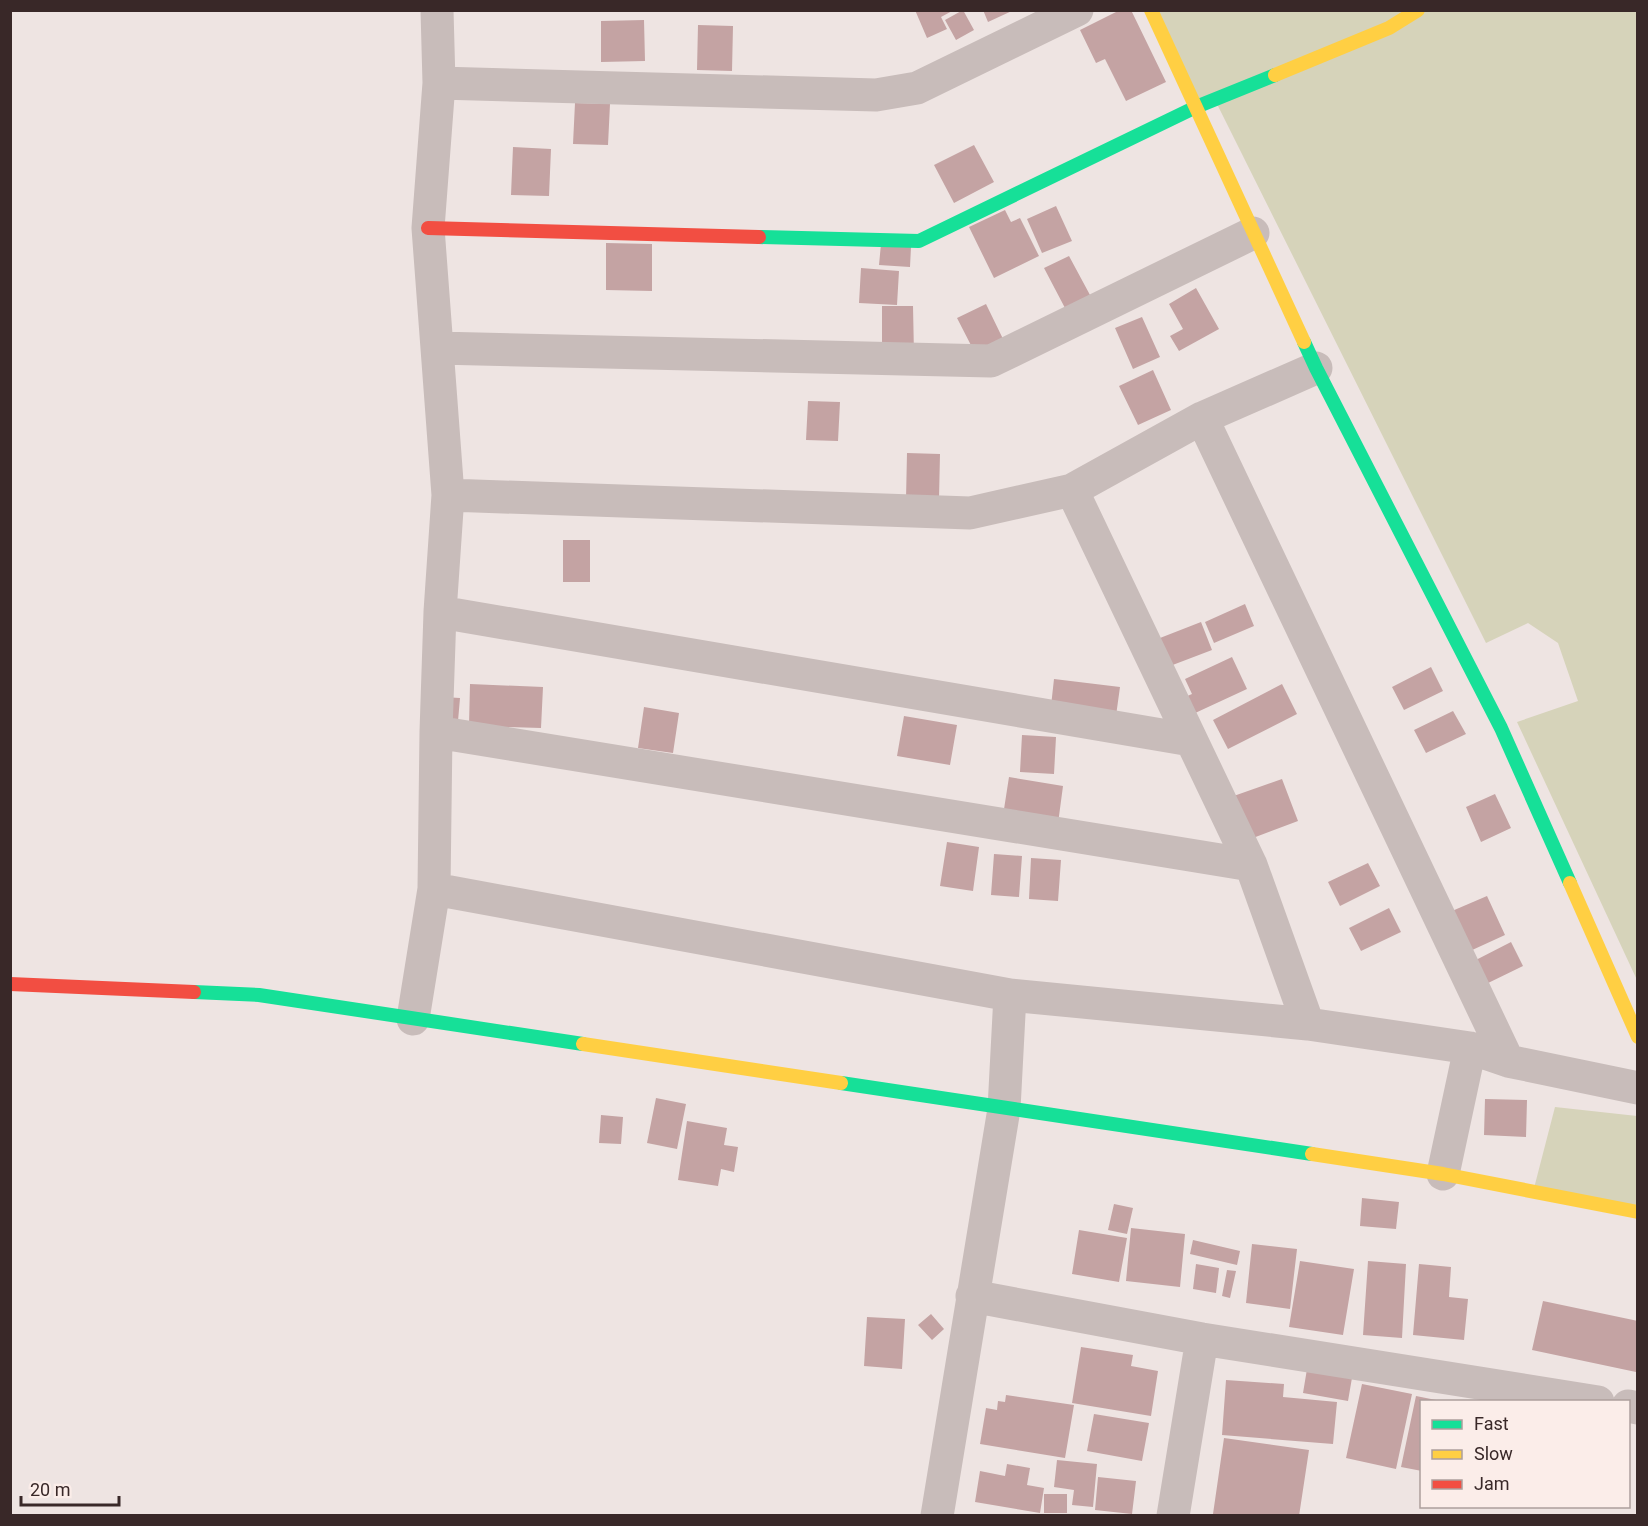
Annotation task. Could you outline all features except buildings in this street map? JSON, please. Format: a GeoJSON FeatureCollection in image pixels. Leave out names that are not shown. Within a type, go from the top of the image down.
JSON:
{"type":"FeatureCollection","features":[{"type":"Feature","properties":{"kind":"street"},"geometry":{"type":"LineString","coordinates":[[413,1019],[434,889],[440,612],[448,495],[428,228],[439,83],[437,10]]}},
{"type":"Feature","properties":{"kind":"street"},"geometry":{"type":"LineString","coordinates":[[439,83],[876,95],[917,88],[1077,10]]}},
{"type":"Feature","properties":{"kind":"street"},"geometry":{"type":"LineString","coordinates":[[1151,10],[1316,368],[1501,728],[1638,1037]]}},
{"type":"Feature","properties":{"kind":"street"},"geometry":{"type":"LineString","coordinates":[[428,228],[919,241],[1196,107],[1389,28],[1418,10]]}},
{"type":"Feature","properties":{"kind":"street"},"geometry":{"type":"LineString","coordinates":[[437,348],[991,361],[1253,233]]}},
{"type":"Feature","properties":{"kind":"street"},"geometry":{"type":"LineString","coordinates":[[448,495],[970,513],[1072,490],[1202,418],[1316,368]]}},
{"type":"Feature","properties":{"kind":"street"},"geometry":{"type":"LineString","coordinates":[[1202,418],[1508,1061]]}},
{"type":"Feature","properties":{"kind":"street"},"geometry":{"type":"LineString","coordinates":[[1072,490],[1251,865],[1308,1024]]}},
{"type":"Feature","properties":{"kind":"street"},"geometry":{"type":"LineString","coordinates":[[440,612],[1191,740]]}},
{"type":"Feature","properties":{"kind":"street"},"geometry":{"type":"LineString","coordinates":[[436,732],[1251,865]]}},
{"type":"Feature","properties":{"kind":"street"},"geometry":{"type":"LineString","coordinates":[[434,889],[1010,995],[1308,1024],[1470,1048],[1508,1061],[1638,1088]]}},
{"type":"Feature","properties":{"kind":"street"},"geometry":{"type":"LineString","coordinates":[[10,984],[259,995],[1443,1174],[1638,1212]]}},
{"type":"Feature","properties":{"kind":"street"},"geometry":{"type":"LineString","coordinates":[[937,1515],[1004,1109],[1010,995]]}},
{"type":"Feature","properties":{"kind":"street"},"geometry":{"type":"LineString","coordinates":[[1443,1174],[1470,1048]]}},
{"type":"Feature","properties":{"kind":"street"},"geometry":{"type":"LineString","coordinates":[[972,1296],[1202,1339],[1592,1400]]}},
{"type":"Feature","properties":{"kind":"street"},"geometry":{"type":"LineString","coordinates":[[1173,1515],[1202,1339]]}},
{"type":"Feature","properties":{"kind":"shaded area"},"geometry":{"type":"Polygon","coordinates":[[[1152,11],[1637,11],[1637,980],[1517,722],[1578,701],[1558,643],[1528,623],[1486,643],[1218,106],[1194,105],[1152,11]]]}},
{"type":"Feature","properties":{"kind":"shaded area"},"geometry":{"type":"Polygon","coordinates":[[[1555,1107],[1637,1116],[1637,1213],[1533,1192],[1555,1107]]]}},
{"type":"Feature","properties":{"kind":"traffic: fast"},"geometry":{"type":"LineString","coordinates":[[759,237],[919,241],[1196,107],[1275,75]]}},
{"type":"Feature","properties":{"kind":"traffic: fast"},"geometry":{"type":"LineString","coordinates":[[1304,342],[1501,728],[1570,883]]}},
{"type":"Feature","properties":{"kind":"traffic: fast"},"geometry":{"type":"LineString","coordinates":[[194,992],[259,995],[583,1044]]}},
{"type":"Feature","properties":{"kind":"traffic: fast"},"geometry":{"type":"LineString","coordinates":[[841,1083],[1312,1154]]}},
{"type":"Feature","properties":{"kind":"traffic: slow"},"geometry":{"type":"LineString","coordinates":[[1151,10],[1304,342]]}},
{"type":"Feature","properties":{"kind":"traffic: slow"},"geometry":{"type":"LineString","coordinates":[[1275,75],[1389,28],[1418,10]]}},
{"type":"Feature","properties":{"kind":"traffic: slow"},"geometry":{"type":"LineString","coordinates":[[1570,883],[1638,1037]]}},
{"type":"Feature","properties":{"kind":"traffic: slow"},"geometry":{"type":"LineString","coordinates":[[583,1044],[841,1083]]}},
{"type":"Feature","properties":{"kind":"traffic: slow"},"geometry":{"type":"LineString","coordinates":[[1312,1154],[1443,1174],[1638,1212]]}},
{"type":"Feature","properties":{"kind":"traffic: jam"},"geometry":{"type":"LineString","coordinates":[[428,228],[759,237]]}},
{"type":"Feature","properties":{"kind":"traffic: jam"},"geometry":{"type":"LineString","coordinates":[[10,984],[194,992]]}}]}
